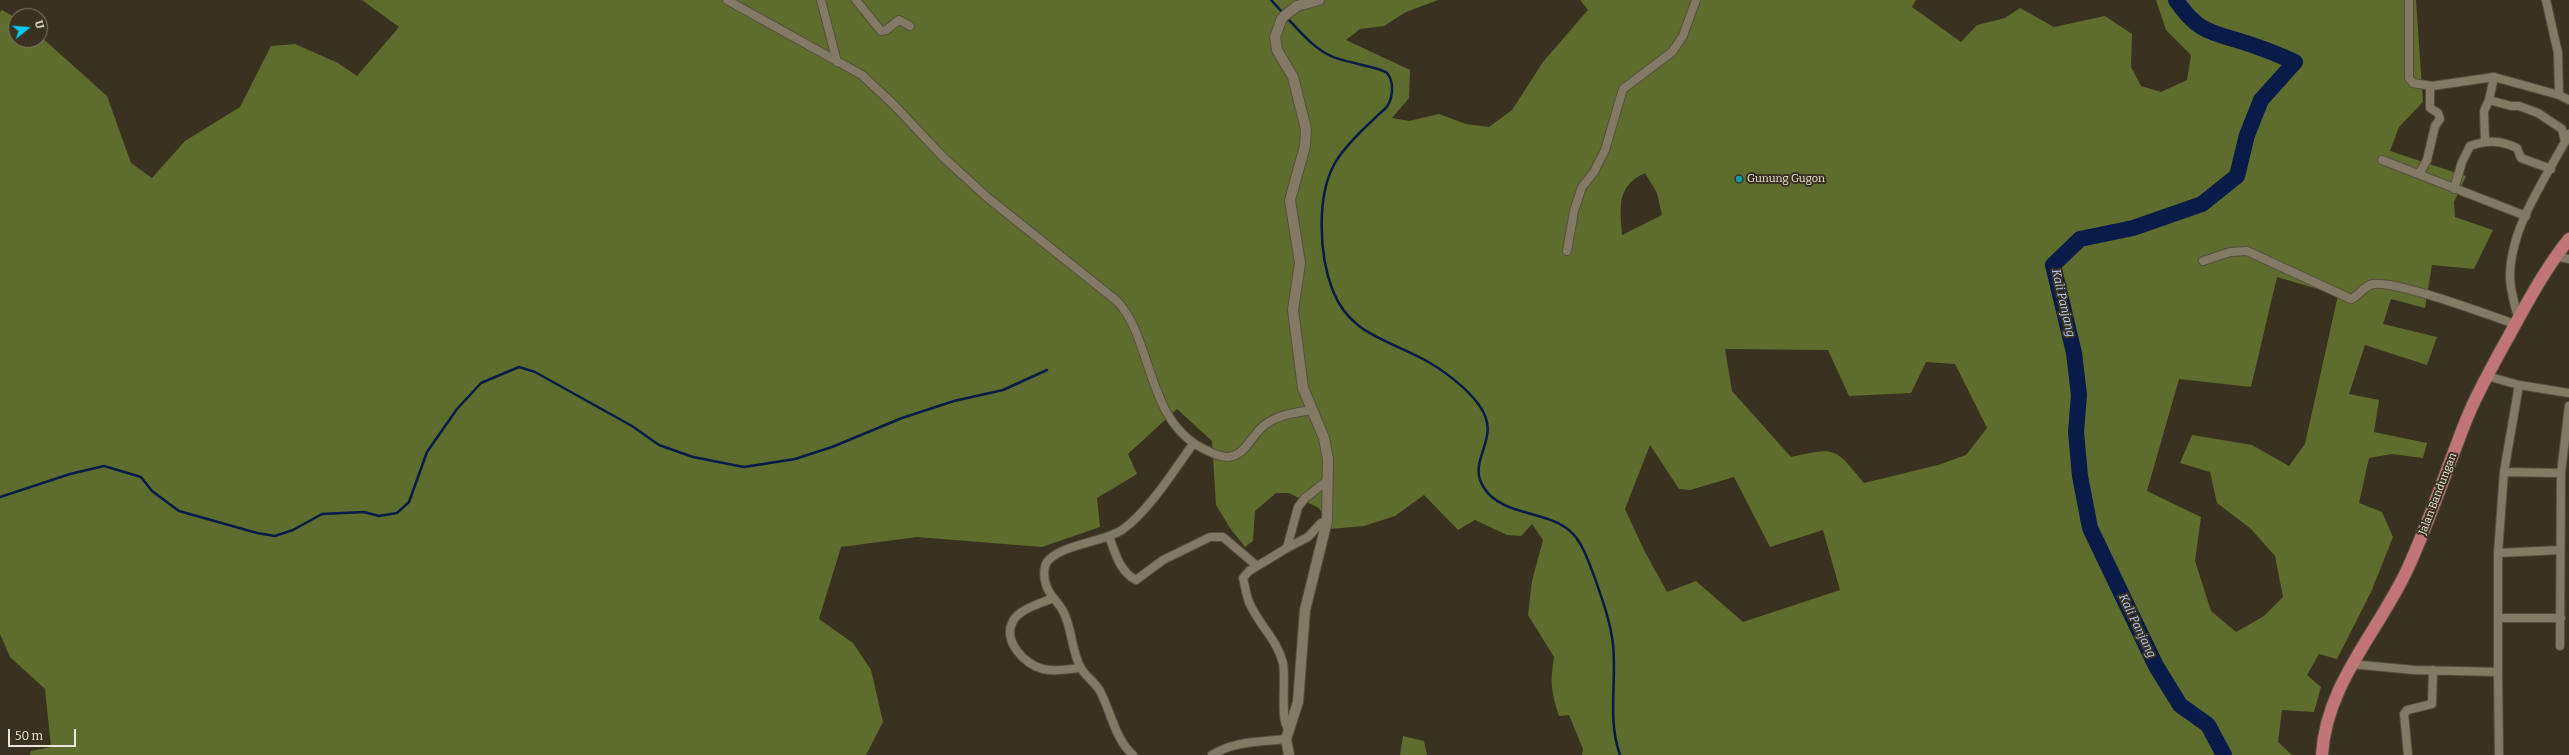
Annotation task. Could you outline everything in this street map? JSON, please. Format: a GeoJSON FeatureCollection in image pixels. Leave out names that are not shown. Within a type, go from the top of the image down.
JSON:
{"type":"FeatureCollection","features":[{"type":"Feature","properties":{"kind":"main road","name":"Jalan Bandungan"},"geometry":{"type":"LineString","coordinates":[[2322,755],[2323,739],[2331,709],[2351,664],[2406,571],[2468,416],[2487,376],[2555,256],[2569,239]]}},
{"type":"Feature","properties":{"kind":"street"},"geometry":{"type":"LineString","coordinates":[[727,0],[869,81],[943,157],[988,198],[1117,301],[1129,318],[1154,387],[1178,429],[1193,444],[1217,455],[1229,457],[1245,448],[1259,429],[1272,420],[1287,414],[1312,410]]}},
{"type":"Feature","properties":{"kind":"street"},"geometry":{"type":"LineString","coordinates":[[822,0],[837,62]]}},
{"type":"Feature","properties":{"kind":"street"},"geometry":{"type":"LineString","coordinates":[[856,0],[881,31],[886,30],[899,20],[910,26]]}},
{"type":"Feature","properties":{"kind":"street"},"geometry":{"type":"LineString","coordinates":[[1289,755],[1286,739],[1298,698],[1305,610],[1327,521],[1328,459],[1324,438],[1303,388],[1294,330],[1293,300],[1300,263],[1290,200],[1302,158],[1306,134],[1291,72],[1276,46],[1275,34],[1285,15],[1297,6],[1319,0]]}},
{"type":"Feature","properties":{"kind":"street"},"geometry":{"type":"LineString","coordinates":[[1567,251],[1574,211],[1582,187],[1594,172],[1605,150],[1622,89],[1672,52],[1686,29],[1696,0]]}},
{"type":"Feature","properties":{"kind":"street"},"geometry":{"type":"LineString","coordinates":[[2409,0],[2410,81],[2418,85],[2430,86],[2494,77],[2559,95],[2569,100]]}},
{"type":"Feature","properties":{"kind":"street"},"geometry":{"type":"LineString","coordinates":[[2546,0],[2558,53],[2559,95]]}},
{"type":"Feature","properties":{"kind":"street"},"geometry":{"type":"LineString","coordinates":[[2485,141],[2484,110],[2490,100],[2494,77]]}},
{"type":"Feature","properties":{"kind":"street"},"geometry":{"type":"LineString","coordinates":[[2419,174],[2427,160],[2435,126],[2440,119],[2438,113],[2430,108],[2430,86]]}},
{"type":"Feature","properties":{"kind":"street"},"geometry":{"type":"LineString","coordinates":[[2490,100],[2511,106],[2519,106],[2538,113],[2562,129],[2566,145]]}},
{"type":"Feature","properties":{"kind":"street"},"geometry":{"type":"LineString","coordinates":[[2203,261],[2230,252],[2247,251],[2351,299],[2356,297],[2366,286],[2375,284],[2397,286],[2517,321],[2510,277],[2512,256],[2526,216],[2551,169],[2566,145],[2569,134]]}},
{"type":"Feature","properties":{"kind":"street"},"geometry":{"type":"LineString","coordinates":[[2454,190],[2462,162],[2470,146],[2485,141],[2496,141],[2517,148],[2521,158],[2551,169]]}},
{"type":"Feature","properties":{"kind":"street"},"geometry":{"type":"LineString","coordinates":[[2382,160],[2419,174],[2454,190],[2526,216]]}},
{"type":"Feature","properties":{"kind":"street"},"geometry":{"type":"LineString","coordinates":[[2555,256],[2569,259]]}},
{"type":"Feature","properties":{"kind":"street"},"geometry":{"type":"LineString","coordinates":[[2487,376],[2518,384],[2569,393]]}},
{"type":"Feature","properties":{"kind":"street"},"geometry":{"type":"LineString","coordinates":[[2499,755],[2498,553],[2504,472],[2518,384]]}},
{"type":"Feature","properties":{"kind":"street"},"geometry":{"type":"LineString","coordinates":[[2560,646],[2561,473],[2566,461],[2569,409]]}},
{"type":"Feature","properties":{"kind":"street"},"geometry":{"type":"LineString","coordinates":[[1133,755],[1119,735],[1099,690],[1080,668],[1066,618],[1061,607],[1053,598],[1045,584],[1047,562],[1056,554],[1109,536],[1121,530],[1134,520],[1169,478],[1193,444]]}},
{"type":"Feature","properties":{"kind":"street"},"geometry":{"type":"LineString","coordinates":[[2504,472],[2561,473]]}},
{"type":"Feature","properties":{"kind":"street"},"geometry":{"type":"LineString","coordinates":[[1287,548],[1298,507],[1328,480]]}},
{"type":"Feature","properties":{"kind":"street"},"geometry":{"type":"LineString","coordinates":[[1288,728],[1283,719],[1285,680],[1280,655],[1271,636],[1250,604],[1244,584],[1244,575],[1287,548],[1308,537],[1321,523],[1327,521]]}},
{"type":"Feature","properties":{"kind":"street"},"geometry":{"type":"LineString","coordinates":[[1109,536],[1123,569],[1128,576],[1136,580],[1163,560],[1210,537],[1223,537],[1257,566]]}},
{"type":"Feature","properties":{"kind":"street"},"geometry":{"type":"LineString","coordinates":[[2498,553],[2560,550]]}},
{"type":"Feature","properties":{"kind":"street"},"geometry":{"type":"LineString","coordinates":[[1053,598],[1016,617],[1011,627],[1014,644],[1021,657],[1042,669],[1080,668]]}},
{"type":"Feature","properties":{"kind":"street"},"geometry":{"type":"LineString","coordinates":[[2498,618],[2561,618]]}},
{"type":"Feature","properties":{"kind":"street"},"geometry":{"type":"LineString","coordinates":[[2351,664],[2433,670],[2498,672]]}},
{"type":"Feature","properties":{"kind":"street"},"geometry":{"type":"LineString","coordinates":[[2408,755],[2404,714],[2407,710],[2432,704],[2433,670]]}},
{"type":"Feature","properties":{"kind":"street"},"geometry":{"type":"LineString","coordinates":[[1212,755],[1222,748],[1235,745],[1286,739]]}},
{"type":"Feature","properties":{"kind":"green space"},"geometry":{"type":"Polygon","coordinates":[[[362,0],[1438,0],[1406,12],[1384,26],[1360,29],[1346,40],[1410,70],[1409,98],[1392,118],[1409,121],[1439,114],[1466,124],[1489,127],[1512,110],[1543,62],[1588,10],[1580,0],[1916,0],[1912,7],[1961,42],[1977,25],[2005,18],[2020,8],[2054,27],[2105,16],[2132,34],[2131,67],[2141,86],[2161,92],[2187,80],[2191,55],[2166,30],[2156,0],[2416,0],[2423,102],[2399,127],[2390,151],[2466,176],[2454,202],[2455,217],[2493,230],[2474,269],[2432,265],[2425,308],[2391,299],[2383,324],[2437,337],[2427,365],[2365,345],[2349,394],[2379,400],[2374,432],[2427,443],[2423,458],[2392,454],[2369,458],[2359,503],[2382,512],[2393,537],[2371,592],[2337,659],[2319,654],[2307,675],[2321,687],[2314,712],[2282,710],[2278,742],[2292,755],[1582,755],[1583,749],[1569,715],[1559,716],[1556,707],[1552,687],[1554,657],[1528,615],[1532,581],[1543,540],[1532,524],[1521,536],[1507,535],[1475,520],[1458,530],[1424,495],[1395,516],[1364,526],[1330,529],[1319,508],[1289,493],[1276,493],[1255,511],[1253,541],[1245,547],[1230,528],[1216,505],[1212,441],[1177,409],[1128,454],[1137,474],[1097,498],[1100,527],[1042,547],[917,537],[841,547],[819,619],[853,643],[871,670],[883,722],[866,755],[30,755],[31,751],[51,747],[45,689],[10,657],[0,634],[0,12],[2,10],[8,13],[8,48],[48,48],[48,43],[107,96],[131,163],[152,178],[185,141],[240,107],[271,46],[295,44],[338,63],[357,76],[399,27],[362,0]],[[1645,173],[1629,184],[1624,191],[1621,207],[1622,235],[1662,215],[1657,193],[1645,173]],[[2277,277],[2251,387],[2179,379],[2147,491],[2201,517],[2195,561],[2211,611],[2236,632],[2264,616],[2283,597],[2275,556],[2250,528],[2217,503],[2210,472],[2180,463],[2192,435],[2252,445],[2289,466],[2305,444],[2338,295],[2277,277]],[[1725,349],[1732,391],[1791,457],[1826,451],[1834,453],[1846,462],[1864,483],[1938,465],[1966,455],[1987,428],[1955,364],[1926,362],[1911,393],[1849,396],[1828,350],[1725,349]],[[1650,445],[1625,509],[1644,550],[1667,592],[1696,581],[1743,622],[1840,590],[1823,530],[1770,547],[1734,477],[1690,490],[1679,489],[1650,445]]]}},
{"type":"Feature","properties":{"kind":"green space"},"geometry":{"type":"Polygon","coordinates":[[[1403,736],[1424,741],[1427,755],[1400,755],[1403,736]]]}},
{"type":"Feature","properties":{"kind":"waterway"},"geometry":{"type":"LineString","coordinates":[[1271,0],[1284,14]]}},
{"type":"Feature","properties":{"kind":"waterway","name":"Kali Panjang"},"geometry":{"type":"LineString","coordinates":[[2176,0],[2191,19],[2206,30],[2259,47],[2295,62],[2261,100],[2247,135],[2237,176],[2202,204],[2133,228],[2080,239],[2053,265],[2074,353],[2079,395],[2076,432],[2080,476],[2090,528],[2156,666],[2180,705],[2208,725],[2224,755]]}},
{"type":"Feature","properties":{"kind":"waterway"},"geometry":{"type":"LineString","coordinates":[[1287,18],[1318,49],[1336,58],[1383,71],[1387,73],[1392,84],[1392,93],[1388,105],[1348,145],[1335,163],[1329,177],[1322,209],[1322,244],[1328,277],[1333,291],[1340,305],[1349,317],[1359,326],[1370,334],[1409,352],[1438,368],[1454,379],[1479,405],[1486,417],[1488,428],[1487,439],[1479,468],[1479,478],[1484,488],[1492,497],[1502,504],[1560,524],[1570,531],[1578,540],[1584,550],[1593,573],[1605,608],[1612,635],[1614,658],[1613,714],[1616,741],[1620,755]]}},
{"type":"Feature","properties":{"kind":"waterway"},"geometry":{"type":"LineString","coordinates":[[0,497],[70,474],[104,466],[141,477],[152,491],[179,511],[257,533],[275,536],[293,530],[322,514],[364,512],[379,516],[397,513],[409,502],[427,452],[457,409],[481,383],[519,367],[535,372],[632,426],[659,445],[693,457],[744,467],[795,459],[832,447],[902,418],[954,401],[1003,390],[1047,370]]}},
{"type":"Feature","properties":{"kind":"place","name":"Gunung Gugon"},"geometry":{"type":"Point","coordinates":[1739,179]}}]}
